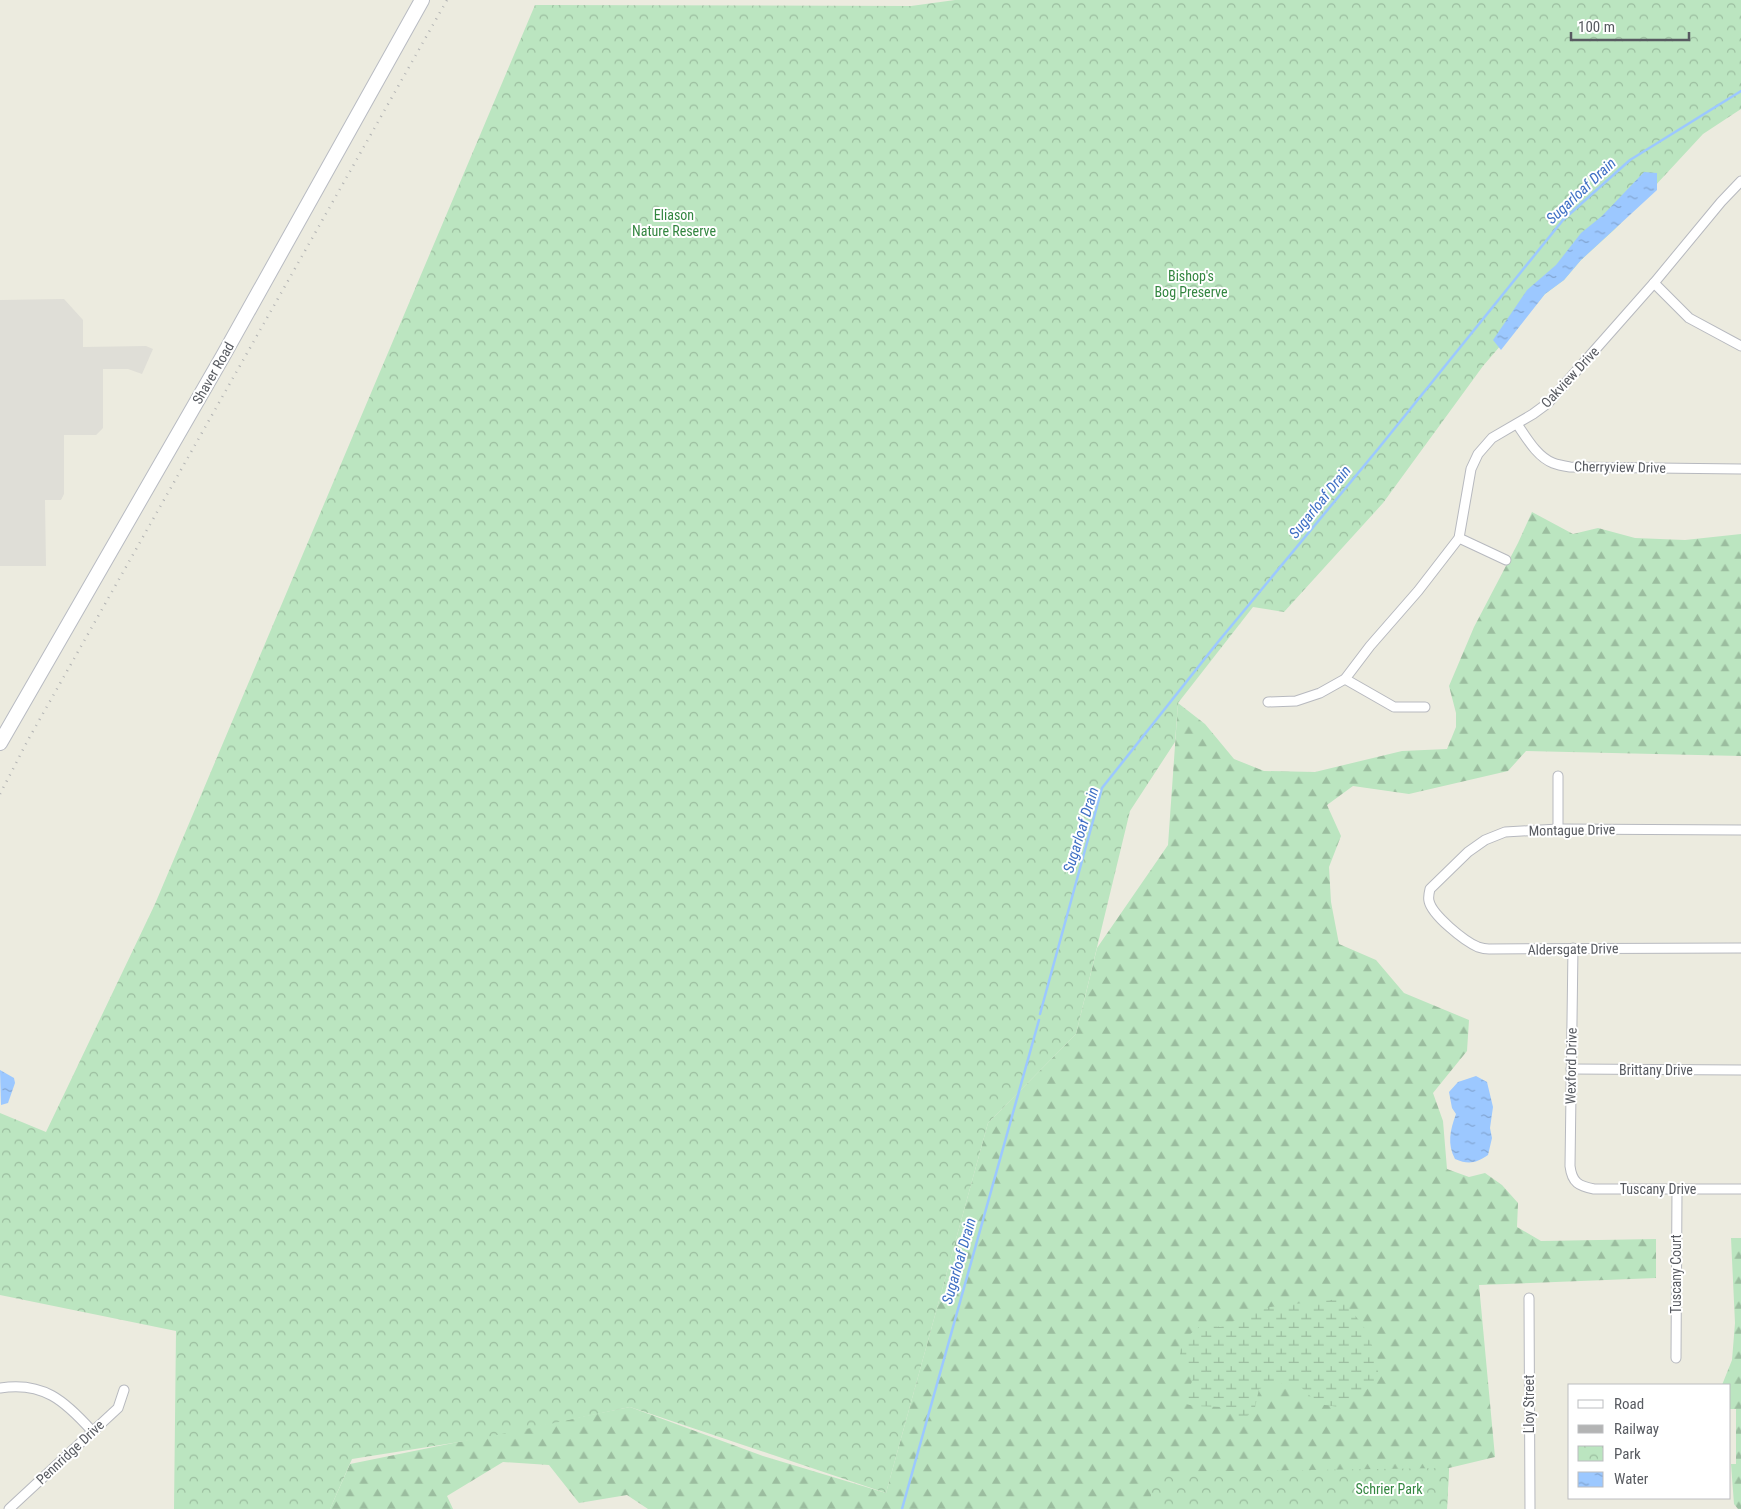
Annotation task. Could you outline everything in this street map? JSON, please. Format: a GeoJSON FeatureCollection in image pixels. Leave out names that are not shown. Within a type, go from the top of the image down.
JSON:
{"type":"FeatureCollection","features":[{"type":"Feature","properties":{"kind":"main road","name":"Shaver Road"},"geometry":{"type":"LineString","coordinates":[[0,744],[222,356],[422,0]]}},
{"type":"Feature","properties":{"kind":"street","name":"Oakview Drive"},"geometry":{"type":"LineString","coordinates":[[1268,702],[1296,701],[1320,693],[1345,679],[1459,538],[1471,469],[1478,454],[1492,438],[1548,403],[1654,284],[1721,202],[1741,181]]}},
{"type":"Feature","properties":{"kind":"street"},"geometry":{"type":"LineString","coordinates":[[1654,284],[1689,318],[1741,346]]}},
{"type":"Feature","properties":{"kind":"street","name":"Cherryview Drive"},"geometry":{"type":"LineString","coordinates":[[1517,424],[1546,459],[1553,463],[1570,467],[1741,469]]}},
{"type":"Feature","properties":{"kind":"street"},"geometry":{"type":"LineString","coordinates":[[1459,538],[1506,560]]}},
{"type":"Feature","properties":{"kind":"street"},"geometry":{"type":"LineString","coordinates":[[1345,679],[1394,707],[1425,707]]}},
{"type":"Feature","properties":{"kind":"street"},"geometry":{"type":"LineString","coordinates":[[1558,776],[1558,829]]}},
{"type":"Feature","properties":{"kind":"street","name":"Montague Drive"},"geometry":{"type":"LineString","coordinates":[[1428,896],[1430,889],[1468,852],[1490,838],[1505,832],[1558,829],[1741,830]]}},
{"type":"Feature","properties":{"kind":"street","name":"Aldersgate Drive"},"geometry":{"type":"LineString","coordinates":[[1428,896],[1432,908],[1441,919],[1478,947],[1496,950],[1741,948]]}},
{"type":"Feature","properties":{"kind":"street","name":"Wexford Drive"},"geometry":{"type":"LineString","coordinates":[[1573,948],[1570,1166],[1571,1175],[1576,1182]]}},
{"type":"Feature","properties":{"kind":"street","name":"Brittany Drive"},"geometry":{"type":"LineString","coordinates":[[1571,1069],[1741,1070]]}},
{"type":"Feature","properties":{"kind":"street","name":"Tuscany Drive"},"geometry":{"type":"LineString","coordinates":[[1576,1182],[1584,1187],[1594,1189],[1741,1189]]}},
{"type":"Feature","properties":{"kind":"street","name":"Tuscany Court"},"geometry":{"type":"LineString","coordinates":[[1676,1190],[1676,1358]]}},
{"type":"Feature","properties":{"kind":"street","name":"Lloy Street"},"geometry":{"type":"LineString","coordinates":[[1529,1298],[1530,1509]]}},
{"type":"Feature","properties":{"kind":"street"},"geometry":{"type":"LineString","coordinates":[[0,1388],[25,1386],[51,1394],[75,1412],[92,1431]]}},
{"type":"Feature","properties":{"kind":"street","name":"Pennridge Drive"},"geometry":{"type":"LineString","coordinates":[[9,1509],[118,1408],[124,1390]]}},
{"type":"Feature","properties":{"kind":"shaded area"},"geometry":{"type":"Polygon","coordinates":[[[64,299],[83,320],[83,347],[146,346],[153,349],[142,374],[128,369],[103,369],[103,428],[96,435],[64,435],[64,494],[61,500],[45,500],[46,566],[0,566],[0,300],[64,299]]]}},
{"type":"Feature","properties":{"kind":"green space"},"geometry":{"type":"Polygon","coordinates":[[[955,0],[1741,0],[1741,109],[1703,134],[1615,229],[1581,260],[1564,280],[1545,294],[1483,366],[1383,503],[1284,612],[1253,607],[1178,703],[1175,742],[1130,811],[1076,1034],[988,1123],[886,1493],[630,1407],[478,1439],[352,1459],[330,1509],[174,1509],[176,1331],[0,1295],[0,1113],[46,1132],[155,904],[535,5],[911,6],[955,0]]]}},
{"type":"Feature","properties":{"kind":"green space"},"geometry":{"type":"Polygon","coordinates":[[[1532,512],[1573,534],[1598,528],[1635,538],[1685,540],[1741,534],[1741,756],[1526,751],[1508,771],[1409,794],[1353,786],[1327,805],[1341,836],[1329,867],[1331,902],[1339,944],[1376,960],[1404,993],[1469,1020],[1467,1051],[1433,1093],[1443,1121],[1447,1169],[1469,1177],[1485,1173],[1502,1185],[1518,1203],[1517,1227],[1541,1241],[1656,1239],[1656,1278],[1479,1285],[1495,1457],[1449,1468],[1447,1509],[648,1509],[627,1495],[579,1503],[549,1465],[503,1462],[447,1496],[453,1509],[330,1509],[350,1464],[630,1407],[763,1456],[886,1493],[988,1123],[1076,1034],[1097,948],[1168,845],[1178,703],[1205,724],[1234,759],[1264,771],[1315,772],[1402,751],[1447,749],[1456,727],[1456,713],[1449,686],[1474,627],[1532,512]]]}},
{"type":"Feature","properties":{"kind":"green space"},"geometry":{"type":"Polygon","coordinates":[[[1731,1238],[1741,1238],[1741,1509],[1738,1509],[1734,1504],[1731,1464],[1736,1464],[1736,1409],[1731,1409],[1731,1384],[1722,1384],[1732,1360],[1735,1323],[1731,1238]]]}},
{"type":"Feature","properties":{"kind":"green space"},"geometry":{"type":"Polygon","coordinates":[[[1341,1299],[1363,1325],[1379,1362],[1377,1380],[1360,1395],[1339,1407],[1318,1404],[1300,1386],[1280,1383],[1259,1389],[1254,1412],[1242,1419],[1222,1407],[1186,1404],[1186,1396],[1193,1379],[1186,1364],[1181,1364],[1182,1344],[1204,1323],[1220,1327],[1269,1307],[1341,1299]]]}},
{"type":"Feature","properties":{"kind":"green space","name":"Schrier Park"},"geometry":{"type":"Polygon","coordinates":[[[1449,1468],[1447,1509],[1151,1509],[1151,1472],[1449,1468]]]}},
{"type":"Feature","properties":{"kind":"water"},"geometry":{"type":"Polygon","coordinates":[[[1644,172],[1657,173],[1657,190],[1581,260],[1564,280],[1545,294],[1501,350],[1493,340],[1527,290],[1556,265],[1581,233],[1602,216],[1644,172]]]}},
{"type":"Feature","properties":{"kind":"water"},"geometry":{"type":"Polygon","coordinates":[[[0,1070],[14,1078],[15,1083],[8,1103],[1,1105],[0,1070]]]}},
{"type":"Feature","properties":{"kind":"water"},"geometry":{"type":"Polygon","coordinates":[[[1476,1076],[1487,1082],[1493,1107],[1490,1128],[1492,1138],[1488,1155],[1480,1160],[1464,1162],[1455,1159],[1452,1153],[1451,1131],[1456,1114],[1452,1108],[1449,1092],[1458,1082],[1476,1076]]]}},
{"type":"Feature","properties":{"kind":"waterway","name":"Sugarloaf Drain"},"geometry":{"type":"LineString","coordinates":[[1040,1014],[1102,788],[1218,642],[1378,449],[1563,220],[1630,160],[1741,91]]}},
{"type":"Feature","properties":{"kind":"waterway","name":"Sugarloaf Drain"},"geometry":{"type":"LineString","coordinates":[[902,1509],[1039,1020]]}},
{"type":"Feature","properties":{"kind":"railway"},"geometry":{"type":"LineString","coordinates":[[0,794],[28,740],[447,0]]}},
{"type":"Feature","properties":{"kind":"park label","name":"Eliason Nature Reserve"},"geometry":{"type":"Point","coordinates":[674,224]}},
{"type":"Feature","properties":{"kind":"park label","name":"Bishop's Bog Preserve"},"geometry":{"type":"Point","coordinates":[1191,284]}}]}
